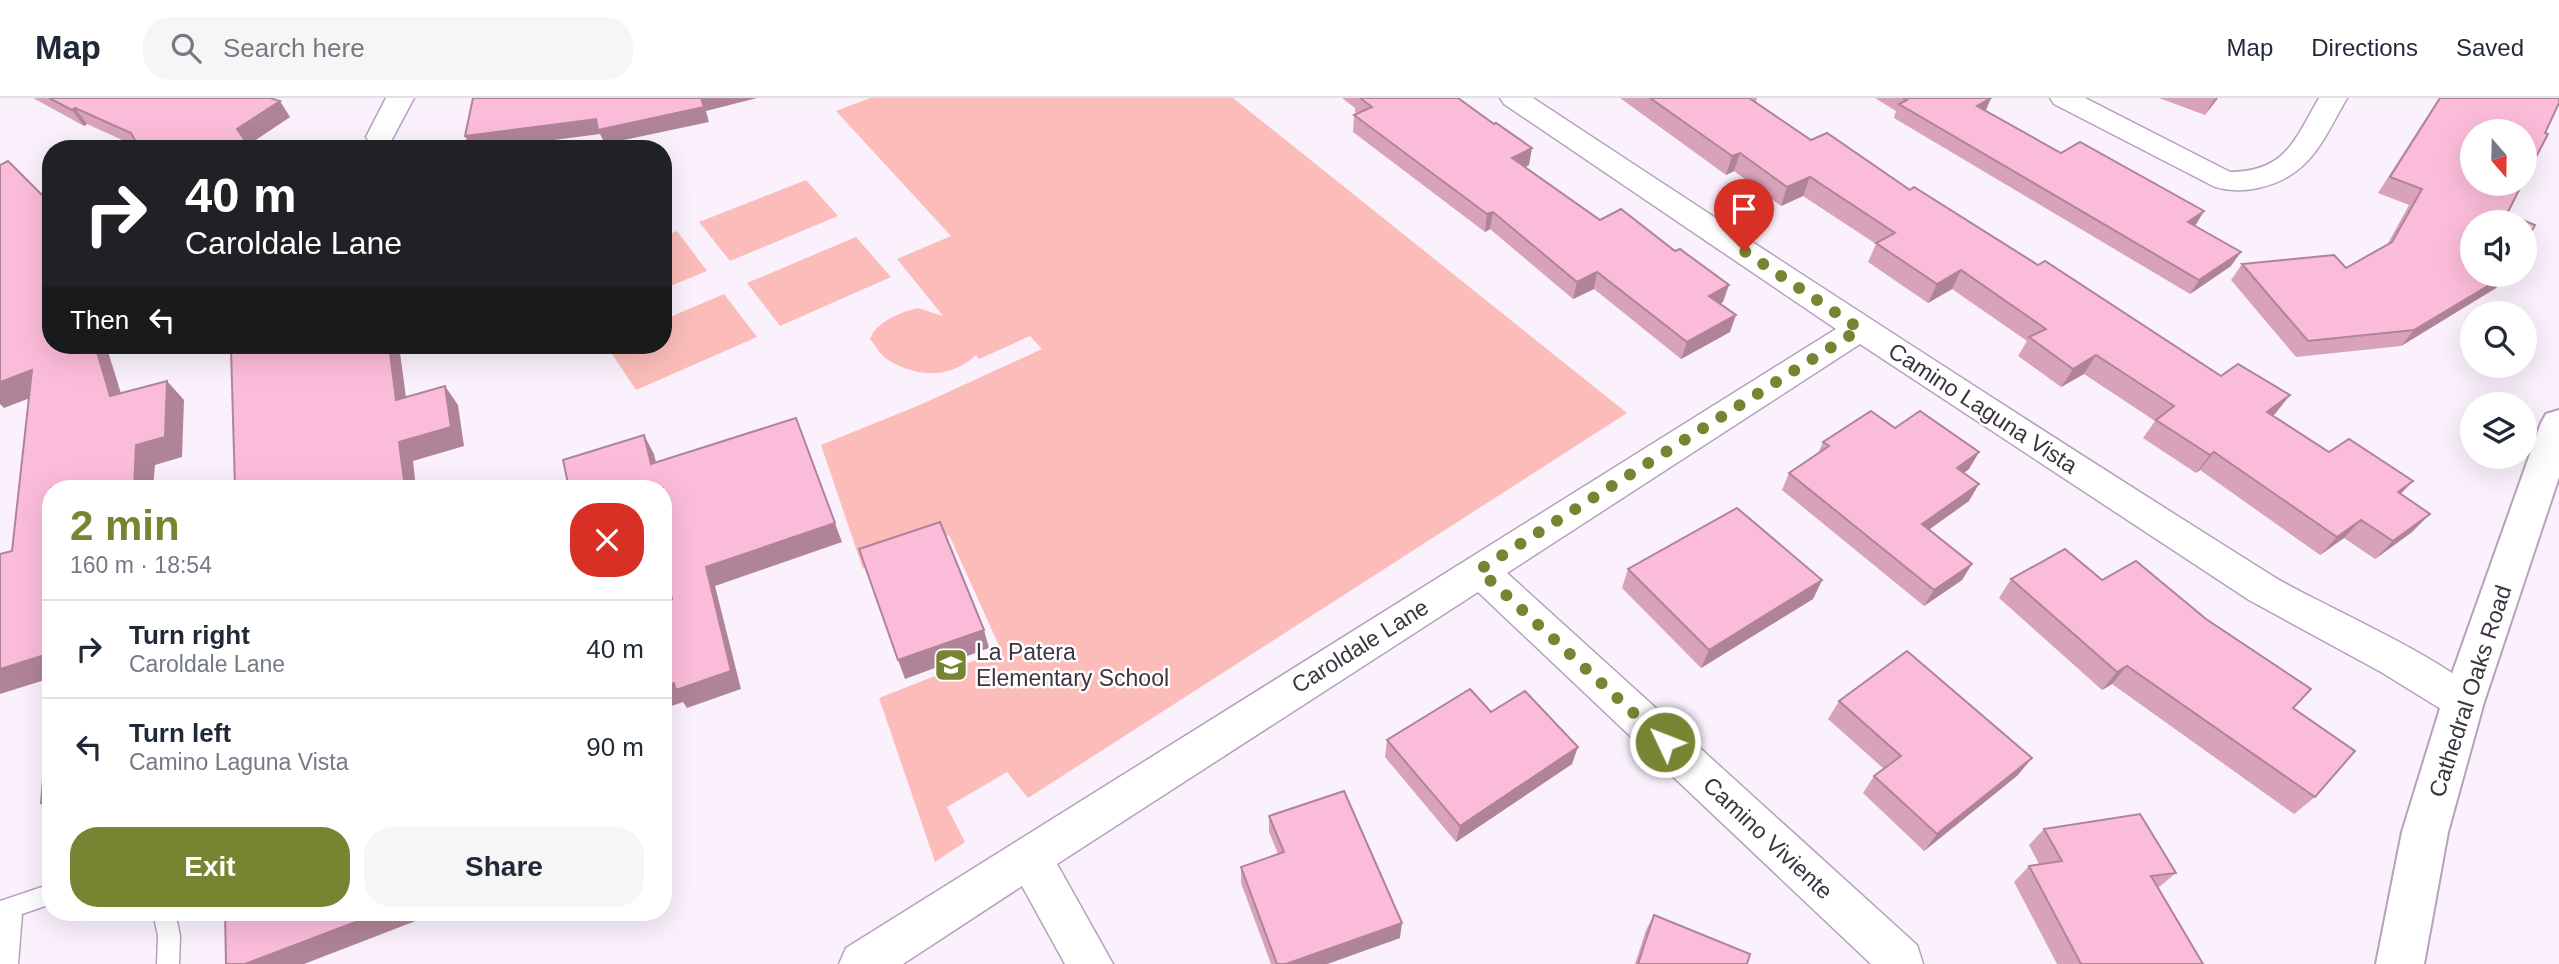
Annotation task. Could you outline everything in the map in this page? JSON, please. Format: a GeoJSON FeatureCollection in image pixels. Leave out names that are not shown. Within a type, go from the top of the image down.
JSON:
{"type":"FeatureCollection","features":[{"type":"Feature","properties":{"kind":"main road","name":"Cathedral Oaks Road"},"geometry":{"type":"LineString","coordinates":[[2400,964],[2425,832],[2463,702],[2559,423]]}},
{"type":"Feature","properties":{"kind":"street"},"geometry":{"type":"LineString","coordinates":[[380,137],[400,98]]}},
{"type":"Feature","properties":{"kind":"street","name":"Camino Laguna Vista"},"geometry":{"type":"LineString","coordinates":[[1514,98],[1860,329],[2262,589],[2395,660],[2463,702]]}},
{"type":"Feature","properties":{"kind":"street"},"geometry":{"type":"LineString","coordinates":[[2064,98],[2225,181],[2263,191],[2295,160],[2333,98]]}},
{"type":"Feature","properties":{"kind":"street","name":"Caroldale Lane"},"geometry":{"type":"LineString","coordinates":[[862,964],[1860,329]]}},
{"type":"Feature","properties":{"kind":"street","name":"Camino Viviente"},"geometry":{"type":"LineString","coordinates":[[1479,570],[1901,961],[1900,964]]}},
{"type":"Feature","properties":{"kind":"street"},"geometry":{"type":"LineString","coordinates":[[1029,856],[1090,964]]}},
{"type":"Feature","properties":{"kind":"lane"},"geometry":{"type":"LineString","coordinates":[[7,964],[6,909],[42,897]]}},
{"type":"Feature","properties":{"kind":"lane"},"geometry":{"type":"LineString","coordinates":[[166,921],[169,936],[168,964]]}},
{"type":"Feature","properties":{"kind":"shaded area"},"geometry":{"type":"Polygon","coordinates":[[[870,98],[1233,98],[1627,413],[1028,798],[1007,772],[947,807],[965,842],[935,862],[879,698],[1001,650],[949,535],[863,569],[821,445],[922,404],[1042,349],[1030,336],[979,359],[976,355],[966,363],[945,372],[922,373],[888,360],[870,339],[884,322],[918,308],[943,316],[897,259],[951,236],[836,111],[870,98]]]}},
{"type":"Feature","properties":{"kind":"shaded area"},"geometry":{"type":"Polygon","coordinates":[[[806,180],[838,216],[730,261],[699,222],[806,180]]]}},
{"type":"Feature","properties":{"kind":"shaded area"},"geometry":{"type":"Polygon","coordinates":[[[677,231],[707,271],[672,285],[672,233],[677,231]]]}},
{"type":"Feature","properties":{"kind":"shaded area"},"geometry":{"type":"Polygon","coordinates":[[[856,237],[891,277],[780,326],[747,283],[856,237]]]}},
{"type":"Feature","properties":{"kind":"shaded area"},"geometry":{"type":"Polygon","coordinates":[[[724,294],[757,337],[636,390],[612,354],[672,354],[672,316],[724,294]]]}},
{"type":"Feature","properties":{"kind":"building"},"geometry":{"type":"Polygon","coordinates":[[[49,98],[270,98],[280,101],[237,129],[245,140],[135,140],[131,133],[75,108],[72,110],[49,98]]]}},
{"type":"Feature","properties":{"kind":"building"},"geometry":{"type":"Polygon","coordinates":[[[473,98],[701,98],[704,107],[598,130],[596,119],[465,136],[473,98]]]}},
{"type":"Feature","properties":{"kind":"building"},"geometry":{"type":"Polygon","coordinates":[[[1360,98],[1458,98],[1532,148],[1512,158],[1600,220],[1621,209],[1675,251],[1680,249],[1729,285],[1709,296],[1736,315],[1687,342],[1597,272],[1577,282],[1493,212],[1487,214],[1354,115],[1372,107],[1360,98]]]}},
{"type":"Feature","properties":{"kind":"building"},"geometry":{"type":"Polygon","coordinates":[[[1650,98],[1749,98],[1811,140],[1827,133],[1910,190],[1914,187],[2038,265],[2045,261],[2221,376],[2238,364],[2290,395],[2267,412],[2329,452],[2349,439],[2413,481],[2398,492],[2430,514],[2393,541],[2361,520],[2337,537],[2214,452],[2210,455],[2156,420],[2174,406],[2096,355],[2073,369],[2029,337],[2046,329],[1961,270],[1937,284],[1876,243],[1895,233],[1810,177],[1787,187],[1740,153],[1732,156],[1650,98]]]}},
{"type":"Feature","properties":{"kind":"building"},"geometry":{"type":"Polygon","coordinates":[[[1903,98],[1991,98],[1977,106],[2061,153],[2080,142],[2204,211],[2188,222],[2241,252],[2199,280],[1899,104],[1907,100],[1903,98]]]}},
{"type":"Feature","properties":{"kind":"building"},"geometry":{"type":"Polygon","coordinates":[[[2440,98],[2559,98],[2545,133],[2548,134],[2538,153],[2538,119],[2460,119],[2460,196],[2516,196],[2509,210],[2460,210],[2460,287],[2486,287],[2414,330],[2308,341],[2242,264],[2334,255],[2346,268],[2392,242],[2422,189],[2390,177],[2440,98]]]}},
{"type":"Feature","properties":{"kind":"building"},"geometry":{"type":"Polygon","coordinates":[[[8,161],[42,195],[42,354],[98,354],[110,396],[167,381],[165,437],[136,445],[134,480],[42,480],[42,656],[0,669],[0,554],[12,551],[32,370],[0,382],[0,165],[8,161]]]}},
{"type":"Feature","properties":{"kind":"building"},"geometry":{"type":"Polygon","coordinates":[[[231,354],[390,354],[396,400],[445,386],[451,427],[399,442],[404,480],[235,480],[231,354]]]}},
{"type":"Feature","properties":{"kind":"building"},"geometry":{"type":"Polygon","coordinates":[[[1871,411],[1895,428],[1920,411],[1979,452],[1957,468],[1979,484],[1922,524],[1972,564],[1934,590],[1789,473],[1829,446],[1823,442],[1871,411]]]}},
{"type":"Feature","properties":{"kind":"building"},"geometry":{"type":"Polygon","coordinates":[[[796,418],[835,523],[706,567],[731,671],[676,690],[672,684],[672,480],[567,480],[563,460],[644,435],[651,464],[796,418]]]}},
{"type":"Feature","properties":{"kind":"building"},"geometry":{"type":"Polygon","coordinates":[[[1737,508],[1822,580],[1709,650],[1628,569],[1737,508]]]}},
{"type":"Feature","properties":{"kind":"building"},"geometry":{"type":"Polygon","coordinates":[[[940,522],[984,630],[898,660],[859,549],[940,522]]]}},
{"type":"Feature","properties":{"kind":"building"},"geometry":{"type":"Polygon","coordinates":[[[2065,549],[2102,580],[2136,561],[2206,619],[2311,689],[2293,708],[2355,751],[2315,797],[2127,666],[2117,672],[2011,579],[2065,549]]]}},
{"type":"Feature","properties":{"kind":"building"},"geometry":{"type":"Polygon","coordinates":[[[1907,651],[2032,758],[1937,834],[1874,776],[1901,756],[1839,701],[1907,651]]]}},
{"type":"Feature","properties":{"kind":"building"},"geometry":{"type":"Polygon","coordinates":[[[1470,689],[1491,712],[1525,691],[1578,747],[1460,826],[1387,740],[1470,689]]]}},
{"type":"Feature","properties":{"kind":"building"},"geometry":{"type":"Polygon","coordinates":[[[1344,791],[1402,923],[1286,964],[1277,964],[1241,867],[1284,852],[1269,816],[1344,791]]]}},
{"type":"Feature","properties":{"kind":"building"},"geometry":{"type":"Polygon","coordinates":[[[2140,814],[2176,873],[2151,876],[2203,964],[2081,964],[2029,866],[2062,861],[2044,829],[2140,814]]]}},
{"type":"Feature","properties":{"kind":"building"},"geometry":{"type":"Polygon","coordinates":[[[1654,915],[1750,954],[1747,964],[1638,964],[1654,915]]]}},
{"type":"Feature","properties":{"kind":"building"},"geometry":{"type":"Polygon","coordinates":[[[225,921],[358,921],[245,964],[226,964],[225,921]]]}},
{"type":"Feature","properties":{"kind":"place","name":"La Patera Elementary School"},"geometry":{"type":"Point","coordinates":[951,665]}},
{"type":"Feature","properties":{"kind":"route"},"geometry":{"type":"LineString","coordinates":[[1665,742],[1479,570],[1860,329],[1744,251]]}}]}
